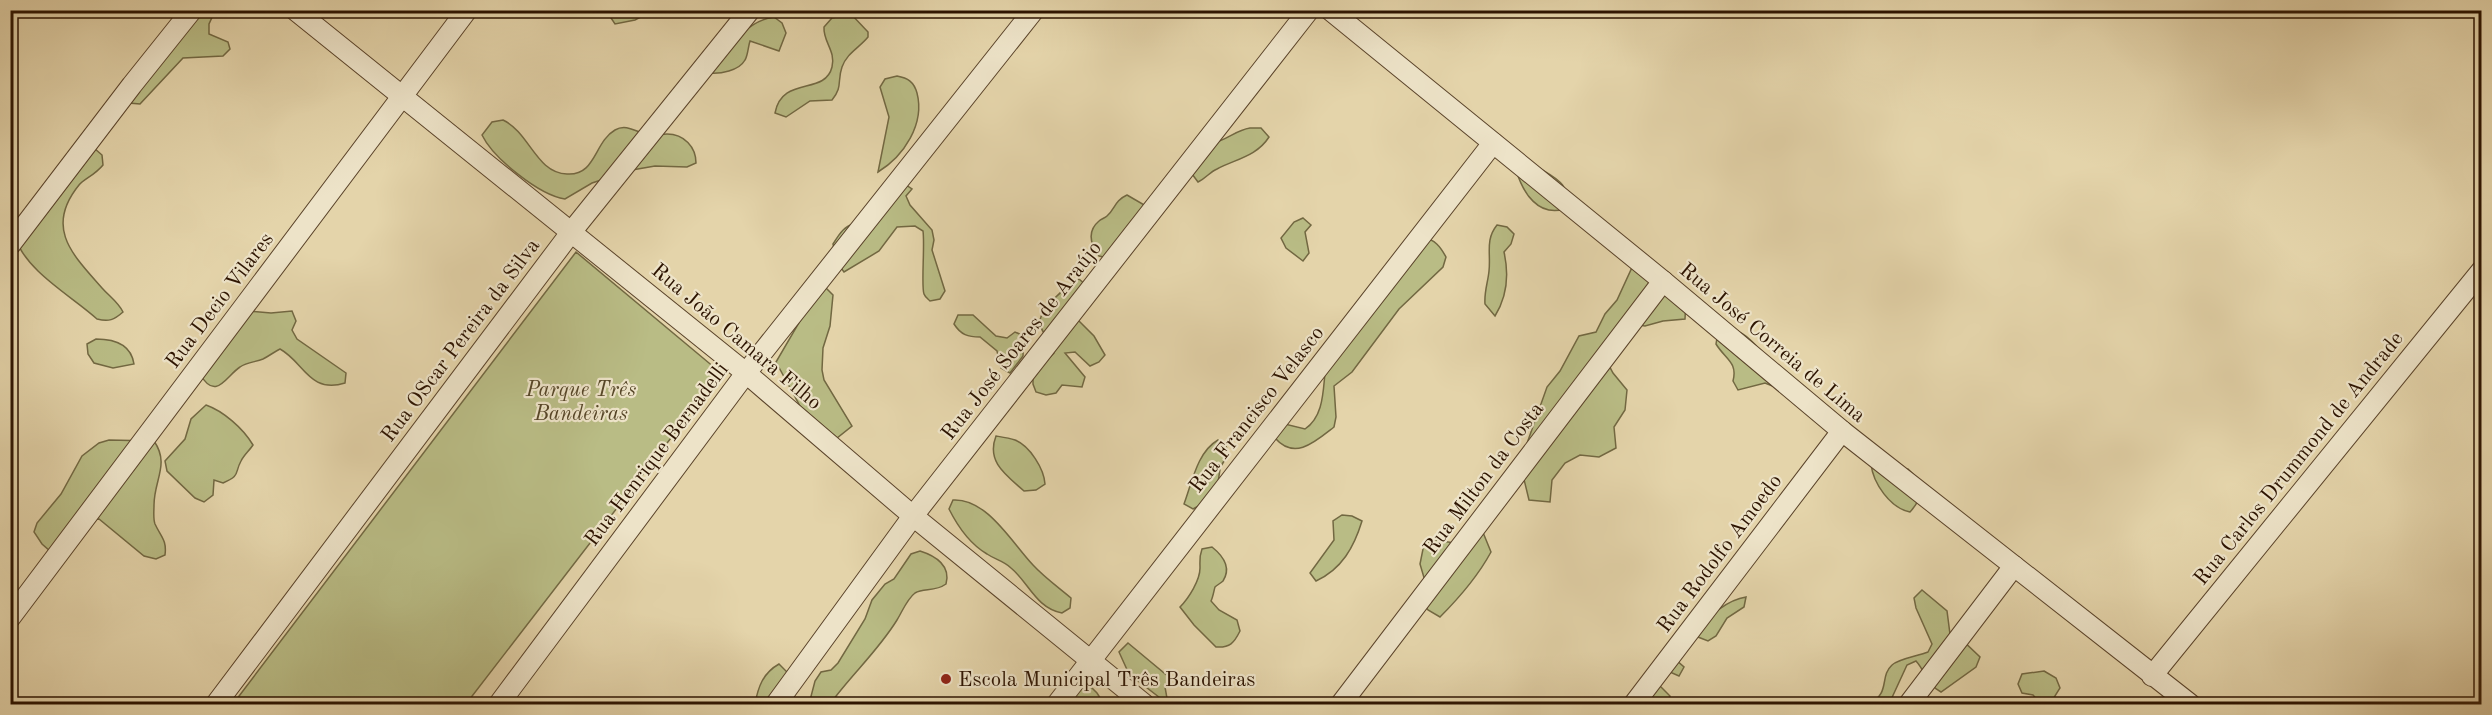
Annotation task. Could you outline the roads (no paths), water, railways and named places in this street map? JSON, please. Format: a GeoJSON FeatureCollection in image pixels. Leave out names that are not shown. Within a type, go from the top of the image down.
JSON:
{"type":"FeatureCollection","features":[{"type":"Feature","properties":{"kind":"street"},"geometry":{"type":"LineString","coordinates":[[10,246],[192,10]]}},
{"type":"Feature","properties":{"kind":"street","name":"Rua João Camara Filho"},"geometry":{"type":"LineString","coordinates":[[295,10],[746,373],[913,516],[1092,660],[1144,705]]}},
{"type":"Feature","properties":{"kind":"street","name":"Rua Decio Vilares"},"geometry":{"type":"LineString","coordinates":[[10,618],[467,10]]}},
{"type":"Feature","properties":{"kind":"street","name":"Rua OScar Pereira da Silva"},"geometry":{"type":"LineString","coordinates":[[216,705],[572,231],[750,10]]}},
{"type":"Feature","properties":{"kind":"street","name":"Rua Henrique Bernadelli"},"geometry":{"type":"LineString","coordinates":[[499,705],[746,373],[1035,10]]}},
{"type":"Feature","properties":{"kind":"street","name":"Rua José Soares de Araújo"},"geometry":{"type":"LineString","coordinates":[[776,705],[913,516],[1309,10]]}},
{"type":"Feature","properties":{"kind":"street","name":"Rua José Correia de Lima"},"geometry":{"type":"LineString","coordinates":[[1330,10],[1663,281],[1842,431],[2190,705]]}},
{"type":"Feature","properties":{"kind":"street","name":"Rua Francisco Velasco"},"geometry":{"type":"LineString","coordinates":[[1057,705],[1493,143]]}},
{"type":"Feature","properties":{"kind":"street","name":"Rua Carlos Drummond de Andrade"},"geometry":{"type":"LineString","coordinates":[[2152,676],[2481,270]]}},
{"type":"Feature","properties":{"kind":"street","name":"Rua Milton da Costa"},"geometry":{"type":"LineString","coordinates":[[1341,705],[1663,281]]}},
{"type":"Feature","properties":{"kind":"street","name":"Rua Rodolfo Amoedo"},"geometry":{"type":"LineString","coordinates":[[1634,705],[1842,431]]}},
{"type":"Feature","properties":{"kind":"street"},"geometry":{"type":"LineString","coordinates":[[1909,705],[2014,566]]}},
{"type":"Feature","properties":{"kind":"place","name":"Escola Municipal Três Bandeiras"},"geometry":{"type":"Point","coordinates":[946,679]}},
{"type":"Feature","properties":{"kind":"park label","name":"Parque Três Bandeiras"},"geometry":{"type":"Point","coordinates":[581,401]}}]}
